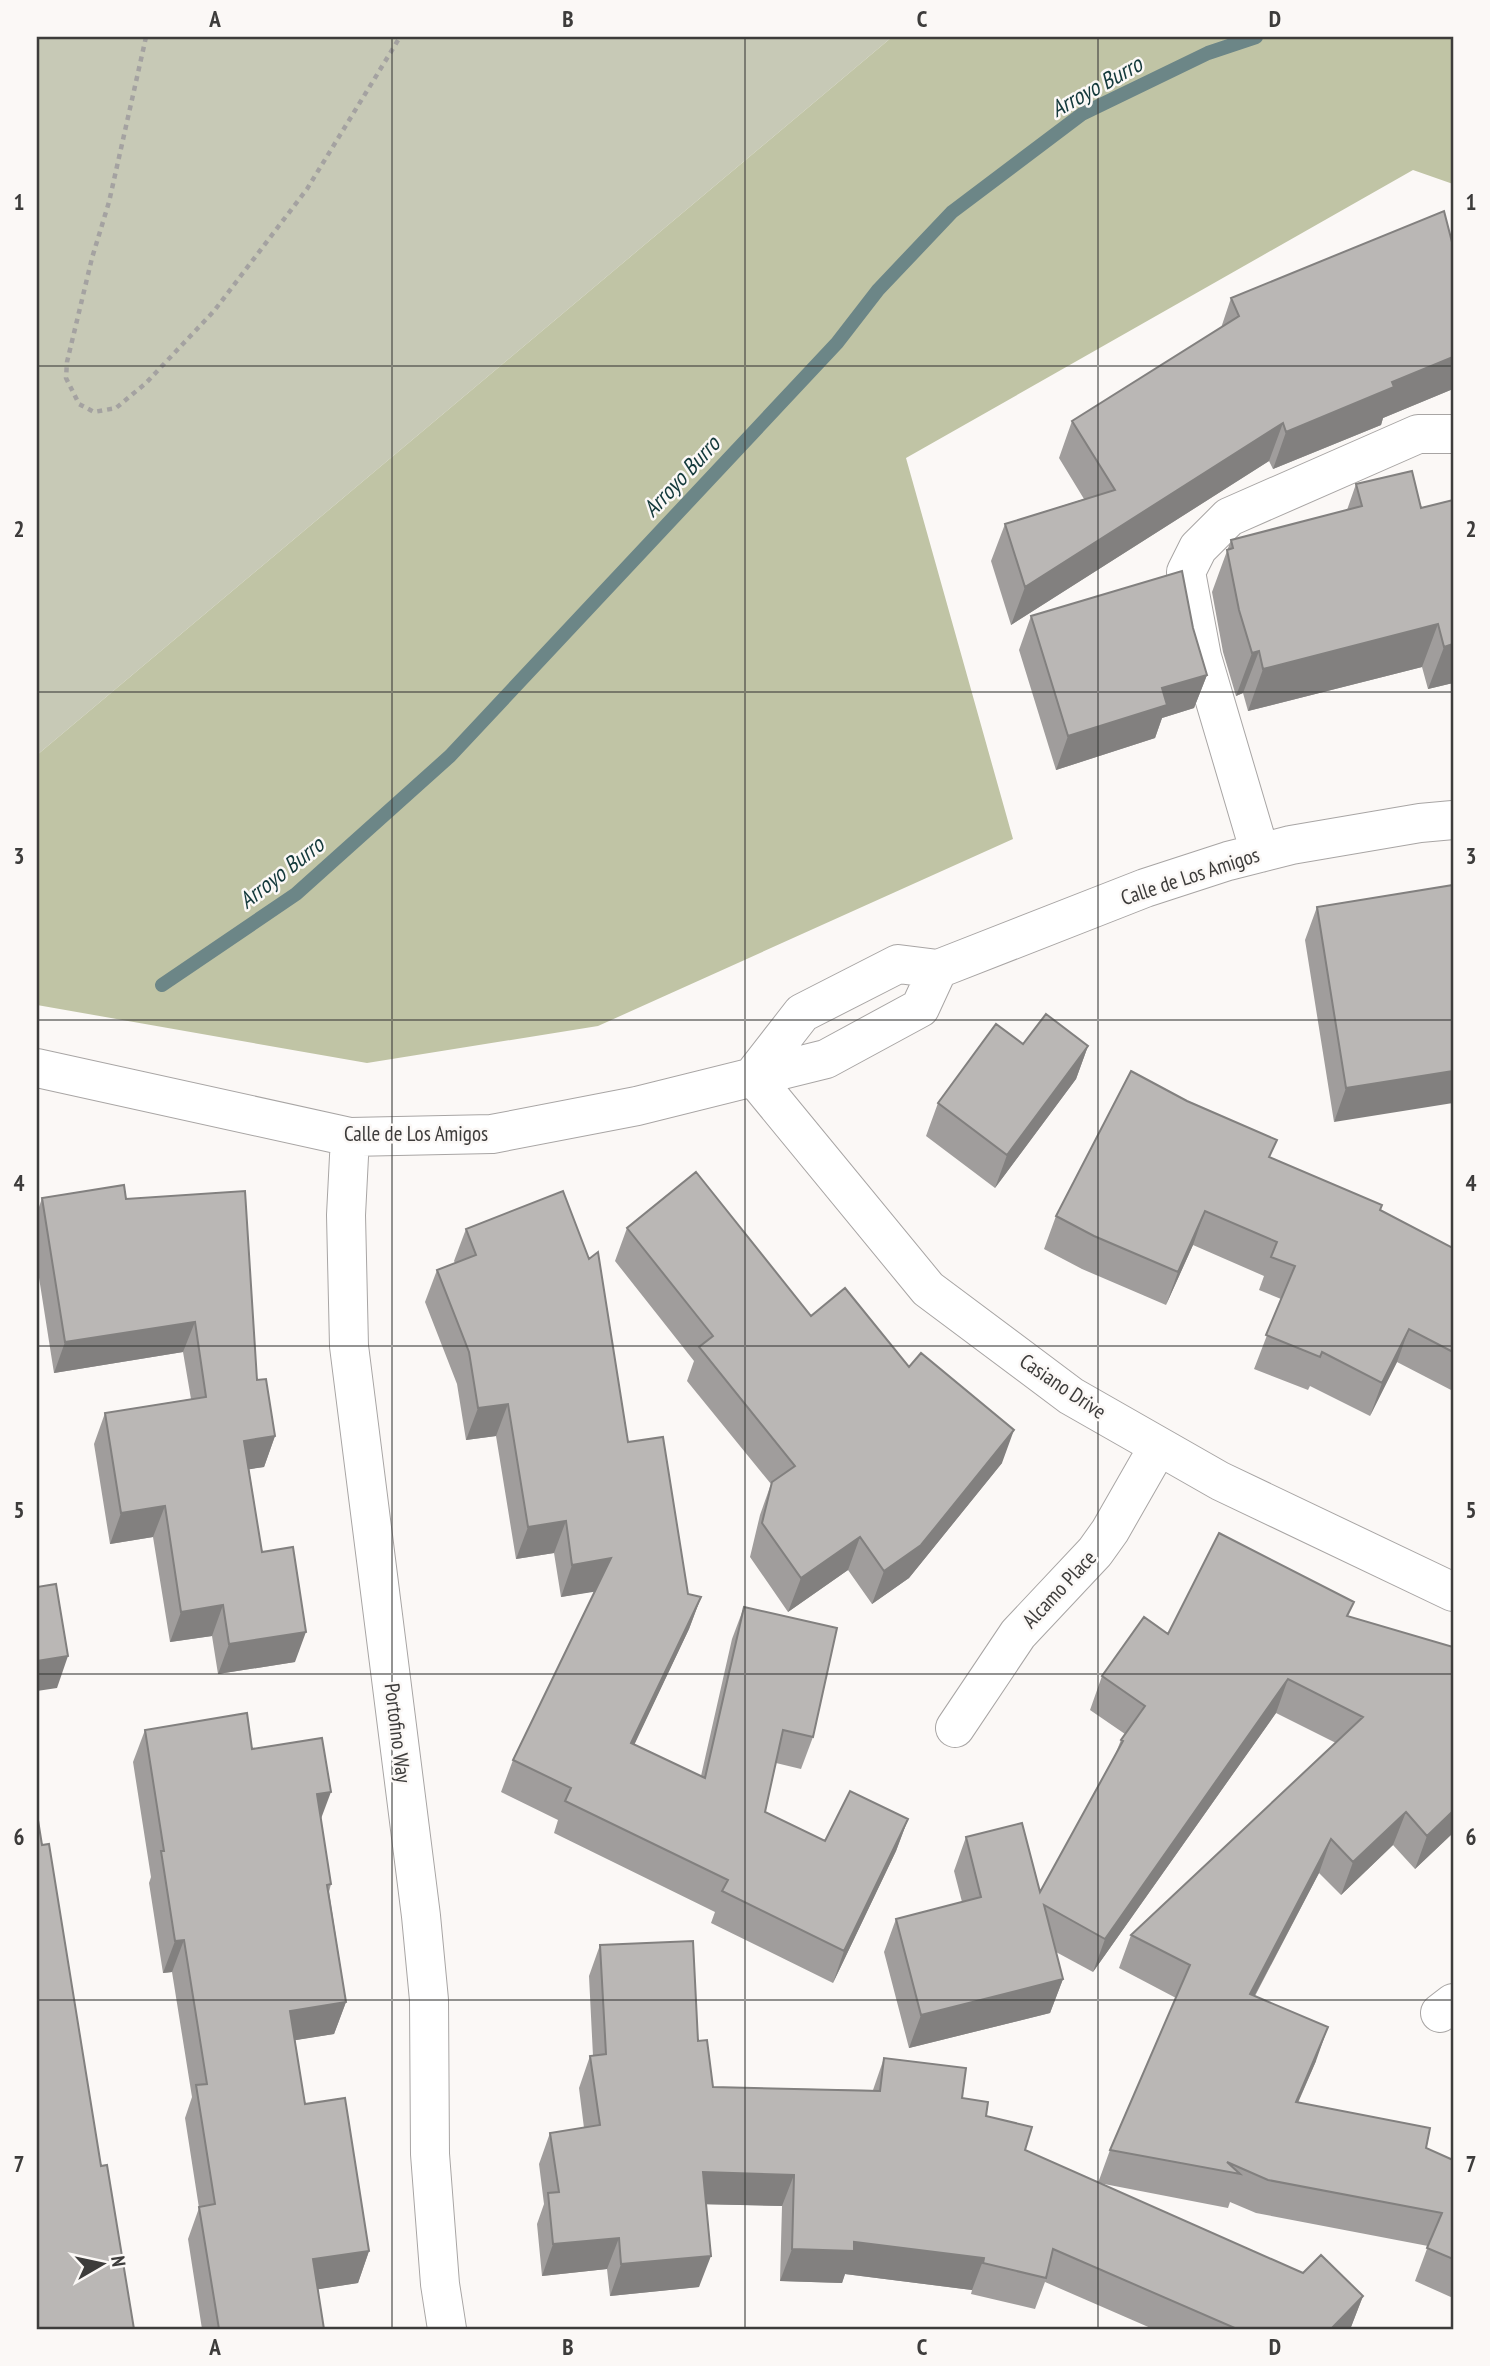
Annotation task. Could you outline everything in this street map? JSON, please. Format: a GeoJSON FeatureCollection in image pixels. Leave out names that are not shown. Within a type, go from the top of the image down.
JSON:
{"type":"FeatureCollection","features":[{"type":"Feature","properties":{"kind":"street"},"geometry":{"type":"LineString","coordinates":[[1260,853],[1202,657],[1186,572],[1198,548],[1229,517],[1418,434],[1453,434]]}},
{"type":"Feature","properties":{"kind":"street","name":"Calle de Los Amigos"},"geometry":{"type":"LineString","coordinates":[[753,1076],[802,1013],[898,964],[938,969],[1144,888],[1228,860],[1291,845],[1453,820]]}},
{"type":"Feature","properties":{"kind":"street","name":"Calle de Los Amigos"},"geometry":{"type":"LineString","coordinates":[[37,1068],[350,1137],[492,1134],[637,1107],[826,1059],[920,1008],[938,969]]}},
{"type":"Feature","properties":{"kind":"street","name":"Casiano Drive"},"geometry":{"type":"LineString","coordinates":[[753,1076],[928,1289],[1071,1396],[1220,1481],[1453,1592]]}},
{"type":"Feature","properties":{"kind":"street","name":"Portofino Way"},"geometry":{"type":"LineString","coordinates":[[350,1137],[346,1215],[349,1346],[421,1916],[429,2000],[430,2154],[440,2284],[447,2329]]}},
{"type":"Feature","properties":{"kind":"street","name":"Alcamo Place"},"geometry":{"type":"LineString","coordinates":[[955,1728],[1018,1634],[1095,1552],[1158,1447]]}},
{"type":"Feature","properties":{"kind":"path"},"geometry":{"type":"LineString","coordinates":[[146,37],[109,202],[92,258],[67,362],[66,378],[79,404],[94,412],[116,408],[146,383],[215,311],[307,189],[400,37]]}},
{"type":"Feature","properties":{"kind":"green space"},"geometry":{"type":"Polygon","coordinates":[[[37,37],[892,37],[37,755],[37,37]]]}},
{"type":"Feature","properties":{"kind":"green space"},"geometry":{"type":"Polygon","coordinates":[[[892,37],[1453,37],[1453,184],[1413,170],[906,458],[1013,839],[598,1026],[367,1063],[37,1005],[37,755],[892,37]]]}},
{"type":"Feature","properties":{"kind":"building"},"geometry":{"type":"Polygon","coordinates":[[[1444,211],[1453,246],[1453,357],[1392,382],[1394,387],[1286,432],[1283,423],[1025,587],[1005,524],[1115,490],[1072,421],[1239,316],[1231,298],[1444,211]]]}},
{"type":"Feature","properties":{"kind":"building"},"geometry":{"type":"Polygon","coordinates":[[[1412,471],[1421,508],[1453,500],[1453,644],[1444,647],[1438,624],[1263,669],[1259,651],[1252,653],[1239,610],[1227,550],[1233,548],[1231,540],[1362,506],[1356,484],[1412,471]]]}},
{"type":"Feature","properties":{"kind":"building"},"geometry":{"type":"Polygon","coordinates":[[[1182,571],[1193,628],[1207,675],[1162,688],[1167,705],[1068,736],[1031,616],[1182,571]]]}},
{"type":"Feature","properties":{"kind":"building"},"geometry":{"type":"Polygon","coordinates":[[[1453,885],[1453,1071],[1346,1088],[1317,907],[1453,885]]]}},
{"type":"Feature","properties":{"kind":"building"},"geometry":{"type":"Polygon","coordinates":[[[1046,1014],[1088,1046],[1007,1155],[938,1103],[996,1024],[1023,1044],[1046,1014]]]}},
{"type":"Feature","properties":{"kind":"building"},"geometry":{"type":"Polygon","coordinates":[[[1131,1071],[1187,1101],[1277,1140],[1269,1157],[1382,1205],[1380,1210],[1453,1248],[1453,1352],[1409,1329],[1382,1383],[1322,1352],[1320,1357],[1266,1335],[1295,1266],[1271,1257],[1277,1242],[1205,1211],[1178,1272],[1094,1236],[1056,1216],[1131,1071]]]}},
{"type":"Feature","properties":{"kind":"building"},"geometry":{"type":"Polygon","coordinates":[[[696,1172],[811,1316],[845,1288],[909,1367],[921,1353],[1014,1430],[921,1545],[884,1571],[860,1537],[801,1578],[762,1523],[772,1482],[795,1466],[699,1347],[713,1336],[627,1228],[696,1172]]]}},
{"type":"Feature","properties":{"kind":"building"},"geometry":{"type":"Polygon","coordinates":[[[124,1185],[126,1199],[245,1191],[257,1380],[266,1379],[275,1436],[244,1441],[262,1552],[293,1547],[306,1632],[229,1644],[223,1605],[181,1612],[165,1506],[121,1513],[105,1413],[206,1397],[195,1322],[65,1342],[42,1198],[124,1185]]]}},
{"type":"Feature","properties":{"kind":"building"},"geometry":{"type":"Polygon","coordinates":[[[563,1191],[589,1259],[598,1252],[628,1442],[663,1437],[688,1594],[701,1597],[631,1743],[705,1778],[744,1607],[837,1628],[813,1737],[783,1730],[765,1812],[825,1841],[850,1791],[908,1819],[844,1951],[722,1891],[728,1880],[565,1801],[571,1788],[513,1760],[611,1558],[572,1565],[566,1521],[528,1527],[508,1404],[478,1408],[469,1352],[437,1270],[476,1255],[466,1229],[563,1191]]]}},
{"type":"Feature","properties":{"kind":"building"},"geometry":{"type":"Polygon","coordinates":[[[1219,1533],[1354,1602],[1347,1616],[1453,1647],[1453,1811],[1427,1836],[1406,1812],[1353,1862],[1331,1839],[1250,1994],[1328,2027],[1296,2102],[1430,2128],[1426,2148],[1453,2160],[1453,2259],[1427,2248],[1442,2213],[1268,2180],[1227,2162],[1240,2174],[1110,2150],[1190,1965],[1131,1935],[1363,1717],[1288,1679],[1105,1939],[1044,1905],[1063,1979],[921,2015],[896,1919],[981,1897],[966,1837],[1022,1823],[1040,1892],[1123,1741],[1121,1740],[1145,1706],[1102,1676],[1144,1617],[1168,1634],[1219,1533]]]}},
{"type":"Feature","properties":{"kind":"building"},"geometry":{"type":"Polygon","coordinates":[[[56,1584],[68,1656],[37,1661],[37,1587],[56,1584]]]}},
{"type":"Feature","properties":{"kind":"building"},"geometry":{"type":"Polygon","coordinates":[[[247,1713],[252,1749],[322,1738],[331,1792],[317,1794],[331,1884],[327,1885],[346,2002],[290,2011],[305,2104],[345,2098],[369,2251],[313,2259],[324,2329],[219,2329],[199,2207],[215,2204],[196,2085],[207,2084],[184,1940],[175,1941],[145,1730],[247,1713]]]}},
{"type":"Feature","properties":{"kind":"building"},"geometry":{"type":"Polygon","coordinates":[[[37,1814],[42,1845],[49,1844],[101,2166],[107,2165],[134,2329],[37,2329],[37,1814]]]}},
{"type":"Feature","properties":{"kind":"building"},"geometry":{"type":"Polygon","coordinates":[[[693,1941],[698,2041],[707,2040],[713,2087],[880,2091],[884,2058],[966,2068],[962,2098],[988,2102],[986,2116],[1032,2127],[1025,2150],[1303,2273],[1321,2255],[1363,2296],[1331,2329],[1237,2329],[1053,2249],[1046,2278],[983,2263],[984,2258],[854,2242],[854,2251],[792,2249],[794,2175],[703,2172],[711,2256],[621,2264],[619,2238],[553,2244],[548,2193],[559,2192],[550,2133],[600,2125],[590,2056],[606,2054],[600,1945],[693,1941]]]}},
{"type":"Feature","properties":{"kind":"waterway","name":"Arroyo Burro"},"geometry":{"type":"LineString","coordinates":[[162,985],[296,894],[450,756],[837,343],[878,290],[952,212],[1082,114],[1208,53],[1256,37]]}}]}
